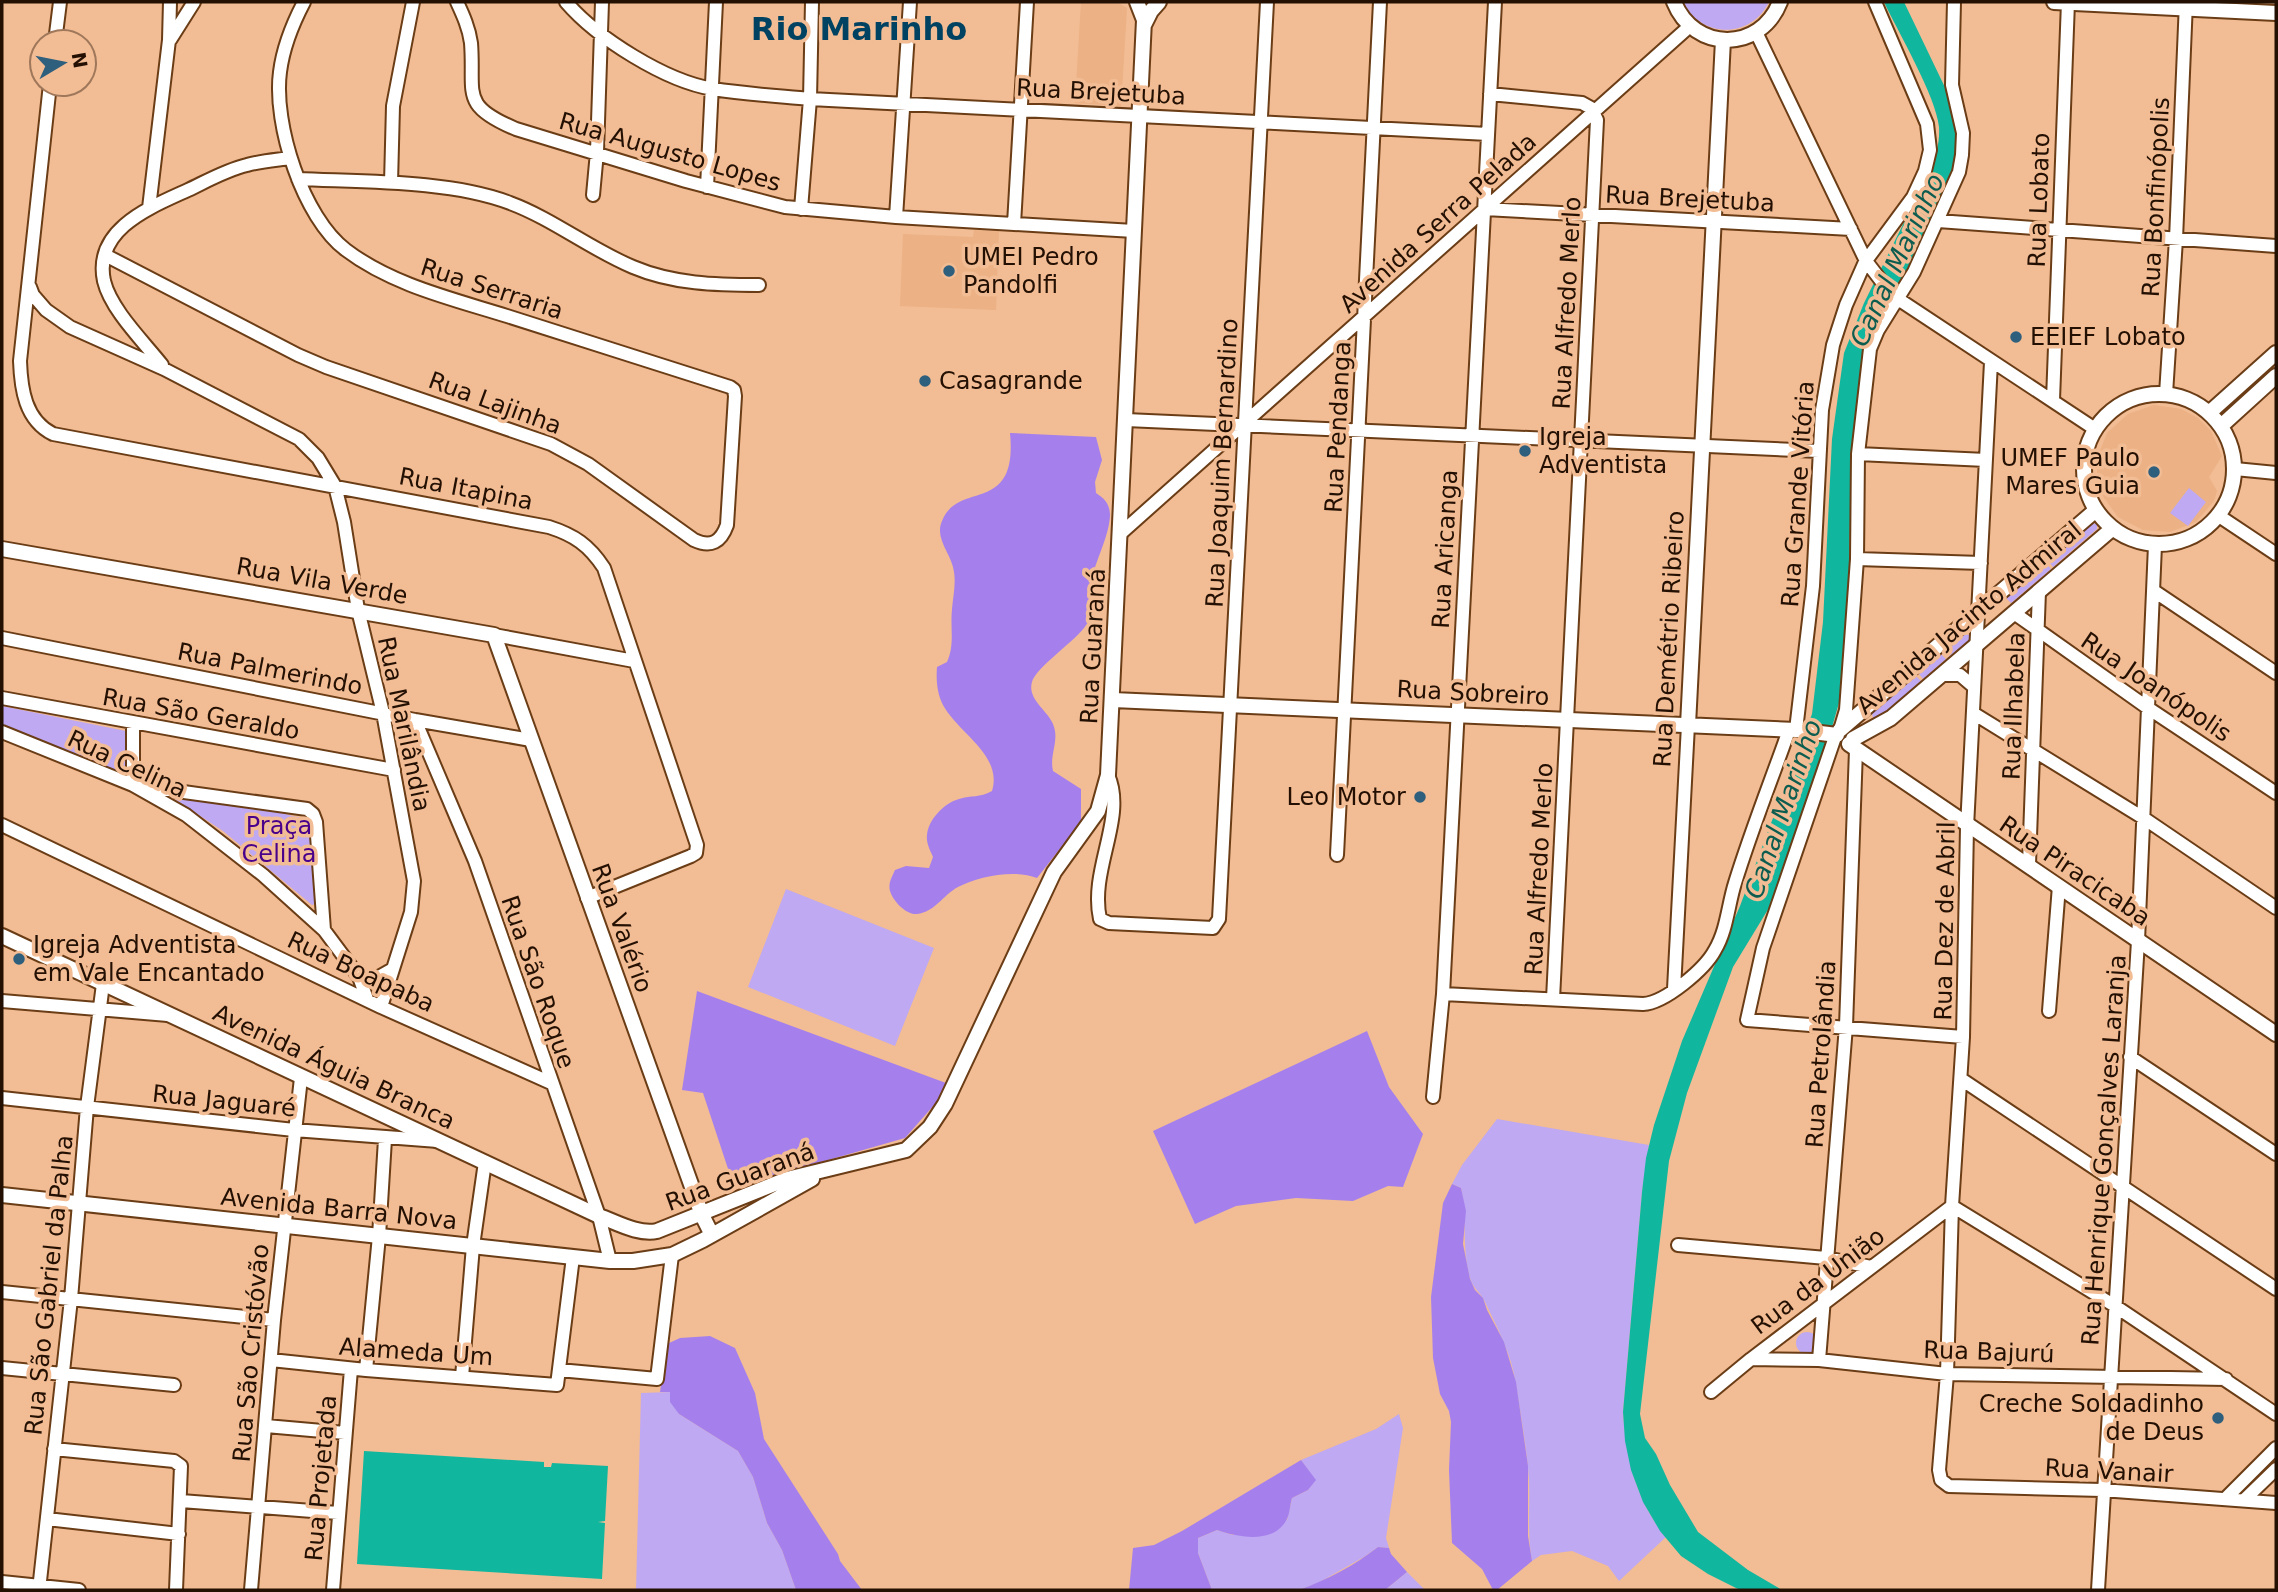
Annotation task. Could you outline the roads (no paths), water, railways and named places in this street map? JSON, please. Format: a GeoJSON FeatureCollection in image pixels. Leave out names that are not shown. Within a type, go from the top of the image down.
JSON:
{"type":"FeatureCollection","features":[{"type":"Feature","properties":{"kind":"street"},"geometry":{"type":"LineString","coordinates":[[57,28],[60,2]]}},
{"type":"Feature","properties":{"kind":"street"},"geometry":{"type":"LineString","coordinates":[[149,208],[169,40],[170,2]]}},
{"type":"Feature","properties":{"kind":"street"},"geometry":{"type":"LineString","coordinates":[[169,40],[194,2]]}},
{"type":"Feature","properties":{"kind":"street","name":"Rua Serraria"},"geometry":{"type":"LineString","coordinates":[[304,2],[292,29],[279,74],[283,120],[290,158],[315,216],[345,250],[394,278],[418,288],[734,390]]}},
{"type":"Feature","properties":{"kind":"street"},"geometry":{"type":"LineString","coordinates":[[391,183],[393,106],[413,2]]}},
{"type":"Feature","properties":{"kind":"street","name":"Rua Augusto Lopes"},"geometry":{"type":"LineString","coordinates":[[457,2],[471,43],[470,82],[473,96],[490,117],[516,129],[763,203],[896,217],[1134,231]]}},
{"type":"Feature","properties":{"kind":"street","name":"Rua Brejetuba"},"geometry":{"type":"LineString","coordinates":[[566,2],[600,36],[668,74],[712,89],[810,99],[1488,134]]}},
{"type":"Feature","properties":{"kind":"street"},"geometry":{"type":"LineString","coordinates":[[593,195],[602,2]]}},
{"type":"Feature","properties":{"kind":"street"},"geometry":{"type":"LineString","coordinates":[[707,187],[716,2]]}},
{"type":"Feature","properties":{"kind":"street"},"geometry":{"type":"LineString","coordinates":[[800,209],[810,99],[812,2]]}},
{"type":"Feature","properties":{"kind":"street"},"geometry":{"type":"LineString","coordinates":[[896,217],[910,2]]}},
{"type":"Feature","properties":{"kind":"street"},"geometry":{"type":"LineString","coordinates":[[1014,224],[1027,2]]}},
{"type":"Feature","properties":{"kind":"street","name":"Rua Guaraná"},"geometry":{"type":"LineString","coordinates":[[650,1233],[702,1215],[787,1179],[906,1150],[938,1117],[1055,872],[1098,811],[1108,775],[1113,700],[1144,26],[1143,15],[1137,2]]}},
{"type":"Feature","properties":{"kind":"street","name":"Rua Guaraná"},"geometry":{"type":"LineString","coordinates":[[1144,26],[1151,10],[1159,2]]}},
{"type":"Feature","properties":{"kind":"street","name":"Rua Joaquim Bernardino"},"geometry":{"type":"LineString","coordinates":[[1108,775],[1113,790],[1114,807],[1099,875],[1100,919],[1105,923],[1210,929],[1216,925],[1219,919],[1267,2]]}},
{"type":"Feature","properties":{"kind":"street","name":"Rua Pendanga"},"geometry":{"type":"LineString","coordinates":[[1337,855],[1380,2]]}},
{"type":"Feature","properties":{"kind":"street","name":"Rua Aricanga"},"geometry":{"type":"LineString","coordinates":[[1433,1097],[1443,994],[1495,2]]}},
{"type":"Feature","properties":{"kind":"street"},"geometry":{"type":"LineString","coordinates":[[1674,2],[1682,18],[1690,26],[1708,37],[1723,40],[1740,39],[1756,32],[1770,20],[1780,2]]}},
{"type":"Feature","properties":{"kind":"street","name":"Rua Grande Vitória"},"geometry":{"type":"LineString","coordinates":[[1443,994],[1648,1004],[1659,1001],[1706,963],[1720,941],[1735,884],[1796,730],[1813,586],[1819,451],[1825,388],[1833,345],[1846,305],[1913,197],[1930,150],[1927,124],[1875,2]]}},
{"type":"Feature","properties":{"kind":"street"},"geometry":{"type":"LineString","coordinates":[[1851,713],[1858,454],[1870,349],[1895,298],[1914,272],[1959,172],[1963,133],[1952,85],[1955,2]]}},
{"type":"Feature","properties":{"kind":"street"},"geometry":{"type":"LineString","coordinates":[[2054,2],[2186,6],[2276,13]]}},
{"type":"Feature","properties":{"kind":"street","name":"Rua Lobato"},"geometry":{"type":"LineString","coordinates":[[2053,400],[2068,2]]}},
{"type":"Feature","properties":{"kind":"street","name":"Rua Bonfinópolis"},"geometry":{"type":"LineString","coordinates":[[2166,394],[2186,6]]}},
{"type":"Feature","properties":{"kind":"street","name":"Avenida Serra Pelada"},"geometry":{"type":"LineString","coordinates":[[1121,534],[1690,26]]}},
{"type":"Feature","properties":{"kind":"street"},"geometry":{"type":"LineString","coordinates":[[1756,32],[1869,266],[1895,298],[2095,429]]}},
{"type":"Feature","properties":{"kind":"street","name":"Rua Demétrio Ribeiro"},"geometry":{"type":"LineString","coordinates":[[1674,989],[1723,40]]}},
{"type":"Feature","properties":{"kind":"street"},"geometry":{"type":"LineString","coordinates":[[1490,94],[1582,103],[1594,112]]}},
{"type":"Feature","properties":{"kind":"street","name":"Rua Itapina"},"geometry":{"type":"LineString","coordinates":[[48,98],[20,378],[27,406],[44,429],[53,434],[549,527],[587,545],[604,568],[697,845],[696,853],[587,898]]}},
{"type":"Feature","properties":{"kind":"street","name":"Rua Alfredo Merlo"},"geometry":{"type":"LineString","coordinates":[[1553,999],[1593,215],[1597,125],[1594,112]]}},
{"type":"Feature","properties":{"kind":"street"},"geometry":{"type":"LineString","coordinates":[[164,369],[109,294],[103,268],[105,255],[117,232],[149,208],[231,170],[290,158]]}},
{"type":"Feature","properties":{"kind":"street"},"geometry":{"type":"LineString","coordinates":[[298,179],[391,183],[478,193],[512,203],[625,264],[663,277],[696,283],[759,285]]}},
{"type":"Feature","properties":{"kind":"street","name":"Rua Brejetuba"},"geometry":{"type":"LineString","coordinates":[[1484,210],[1851,229]]}},
{"type":"Feature","properties":{"kind":"street"},"geometry":{"type":"LineString","coordinates":[[1938,220],[2276,246]]}},
{"type":"Feature","properties":{"kind":"street","name":"Rua Lajinha"},"geometry":{"type":"LineString","coordinates":[[105,255],[326,367],[551,444],[588,464],[703,545],[719,540],[727,524],[734,390]]}},
{"type":"Feature","properties":{"kind":"street","name":"Rua Marilândia"},"geometry":{"type":"LineString","coordinates":[[28,283],[39,303],[81,334],[164,369],[299,439],[318,458],[335,485],[344,522],[358,610],[383,713],[414,881],[411,912],[381,1007]]}},
{"type":"Feature","properties":{"kind":"street"},"geometry":{"type":"LineString","coordinates":[[2209,413],[2276,353]]}},
{"type":"Feature","properties":{"kind":"street","name":"Rua Dez de Abril"},"geometry":{"type":"LineString","coordinates":[[1941,1480],[1939,1470],[1947,1374],[1952,1206],[1963,1037],[1967,827],[1991,362]]}},
{"type":"Feature","properties":{"kind":"street"},"geometry":{"type":"LineString","coordinates":[[2221,426],[2276,376]]}},
{"type":"Feature","properties":{"kind":"street"},"geometry":{"type":"LineString","coordinates":[[2152,394],[2166,394],[2189,400],[2209,413],[2221,426],[2231,446],[2235,469],[2231,494],[2219,516],[2204,530],[2186,540],[2155,545],[2132,539],[2113,528],[2096,510],[2084,475],[2086,452],[2095,429],[2113,409],[2125,402],[2152,394]]}},
{"type":"Feature","properties":{"kind":"street"},"geometry":{"type":"LineString","coordinates":[[1126,420],[1819,451]]}},
{"type":"Feature","properties":{"kind":"street"},"geometry":{"type":"LineString","coordinates":[[1858,454],[1986,460]]}},
{"type":"Feature","properties":{"kind":"street"},"geometry":{"type":"LineString","coordinates":[[2235,469],[2276,472]]}},
{"type":"Feature","properties":{"kind":"street","name":"Avenida Jacinto Admiral"},"geometry":{"type":"LineString","coordinates":[[1843,738],[1851,713],[1979,611],[2096,510]]}},
{"type":"Feature","properties":{"kind":"street"},"geometry":{"type":"LineString","coordinates":[[2219,516],[2276,554]]}},
{"type":"Feature","properties":{"kind":"street","name":"Avenida Jacinto Admiral"},"geometry":{"type":"LineString","coordinates":[[1843,738],[1881,725],[2113,528]]}},
{"type":"Feature","properties":{"kind":"street","name":"Rua Henrique Gonçalves Laranja"},"geometry":{"type":"LineString","coordinates":[[2098,1590],[2145,819],[2155,545]]}},
{"type":"Feature","properties":{"kind":"street","name":"Rua Vila Verde"},"geometry":{"type":"LineString","coordinates":[[2,549],[634,661]]}},
{"type":"Feature","properties":{"kind":"street"},"geometry":{"type":"LineString","coordinates":[[1857,559],[1981,563]]}},
{"type":"Feature","properties":{"kind":"street","name":"Rua Ilhabela"},"geometry":{"type":"LineString","coordinates":[[2029,864],[2039,591]]}},
{"type":"Feature","properties":{"kind":"street"},"geometry":{"type":"LineString","coordinates":[[2154,592],[2276,673]]}},
{"type":"Feature","properties":{"kind":"street","name":"Rua Joanópolis"},"geometry":{"type":"LineString","coordinates":[[2014,613],[2148,708],[2276,793]]}},
{"type":"Feature","properties":{"kind":"street","name":"Rua Valério"},"geometry":{"type":"LineString","coordinates":[[494,635],[702,1215],[712,1235]]}},
{"type":"Feature","properties":{"kind":"street","name":"Rua Palmerindo"},"geometry":{"type":"LineString","coordinates":[[2,638],[415,720],[531,740]]}},
{"type":"Feature","properties":{"kind":"street"},"geometry":{"type":"LineString","coordinates":[[1942,674],[1961,675],[1974,687]]}},
{"type":"Feature","properties":{"kind":"street","name":"Rua São Geraldo"},"geometry":{"type":"LineString","coordinates":[[2,698],[394,770]]}},
{"type":"Feature","properties":{"kind":"street","name":"Rua Sobreiro"},"geometry":{"type":"LineString","coordinates":[[1113,700],[1796,730],[1843,738]]}},
{"type":"Feature","properties":{"kind":"street"},"geometry":{"type":"LineString","coordinates":[[1973,713],[2145,819],[2276,908]]}},
{"type":"Feature","properties":{"kind":"street","name":"Rua São Roque"},"geometry":{"type":"LineString","coordinates":[[415,720],[475,861],[599,1216],[610,1261]]}},
{"type":"Feature","properties":{"kind":"street"},"geometry":{"type":"LineString","coordinates":[[133,723],[133,785],[307,809],[313,814],[316,822],[324,930]]}},
{"type":"Feature","properties":{"kind":"street","name":"Rua Celina"},"geometry":{"type":"LineString","coordinates":[[2,732],[133,785],[186,815],[263,875],[324,930],[359,976],[367,999]]}},
{"type":"Feature","properties":{"kind":"street"},"geometry":{"type":"LineString","coordinates":[[1843,738],[1763,948],[1747,1020],[1963,1037]]}},
{"type":"Feature","properties":{"kind":"street","name":"Rua Piracicaba"},"geometry":{"type":"LineString","coordinates":[[1843,738],[1967,827],[2029,864],[2276,1034]]}},
{"type":"Feature","properties":{"kind":"street","name":"Rua Petrolândia"},"geometry":{"type":"LineString","coordinates":[[1819,1360],[1846,1026],[1843,738]]}},
{"type":"Feature","properties":{"kind":"street","name":"Rua Boapaba"},"geometry":{"type":"LineString","coordinates":[[2,825],[381,1007],[551,1083]]}},
{"type":"Feature","properties":{"kind":"street"},"geometry":{"type":"LineString","coordinates":[[2049,1011],[2059,886]]}},
{"type":"Feature","properties":{"kind":"street","name":"Avenida Águia Branca"},"geometry":{"type":"LineString","coordinates":[[2,936],[599,1216],[650,1233]]}},
{"type":"Feature","properties":{"kind":"street"},"geometry":{"type":"LineString","coordinates":[[359,976],[377,978],[393,969]]}},
{"type":"Feature","properties":{"kind":"street","name":"Rua São Gabriel da Palha"},"geometry":{"type":"LineString","coordinates":[[39,1588],[71,1299],[87,1107],[103,984]]}},
{"type":"Feature","properties":{"kind":"street"},"geometry":{"type":"LineString","coordinates":[[2,1001],[168,1015]]}},
{"type":"Feature","properties":{"kind":"street"},"geometry":{"type":"LineString","coordinates":[[2130,1057],[2276,1154]]}},
{"type":"Feature","properties":{"kind":"street","name":"Rua São Cristóvão"},"geometry":{"type":"LineString","coordinates":[[251,1590],[274,1320],[301,1078]]}},
{"type":"Feature","properties":{"kind":"street"},"geometry":{"type":"LineString","coordinates":[[1961,1079],[2276,1289]]}},
{"type":"Feature","properties":{"kind":"street","name":"Rua Jaguaré"},"geometry":{"type":"LineString","coordinates":[[2,1098],[294,1130],[442,1142]]}},
{"type":"Feature","properties":{"kind":"street"},"geometry":{"type":"LineString","coordinates":[[366,1370],[385,1139]]}},
{"type":"Feature","properties":{"kind":"street"},"geometry":{"type":"LineString","coordinates":[[462,1377],[473,1246],[485,1162]]}},
{"type":"Feature","properties":{"kind":"street","name":"Rua Guaraná"},"geometry":{"type":"LineString","coordinates":[[672,1255],[804,1183],[846,1165]]}},
{"type":"Feature","properties":{"kind":"street","name":"Avenida Barra Nova"},"geometry":{"type":"LineString","coordinates":[[2,1195],[610,1261],[672,1255]]}},
{"type":"Feature","properties":{"kind":"street"},"geometry":{"type":"LineString","coordinates":[[1952,1206],[2115,1306],[2276,1414]]}},
{"type":"Feature","properties":{"kind":"street","name":"Rua da União"},"geometry":{"type":"LineString","coordinates":[[1712,1392],[1751,1359],[1952,1206]]}},
{"type":"Feature","properties":{"kind":"street"},"geometry":{"type":"LineString","coordinates":[[646,1259],[651,1249],[650,1233]]}},
{"type":"Feature","properties":{"kind":"street"},"geometry":{"type":"LineString","coordinates":[[1678,1244],[1826,1258],[1871,1267]]}},
{"type":"Feature","properties":{"kind":"street"},"geometry":{"type":"LineString","coordinates":[[573,1257],[559,1370],[657,1379],[672,1255]]}},
{"type":"Feature","properties":{"kind":"street"},"geometry":{"type":"LineString","coordinates":[[2,1292],[274,1320]]}},
{"type":"Feature","properties":{"kind":"street","name":"Rua Bajurú"},"geometry":{"type":"LineString","coordinates":[[1751,1359],[1819,1360],[1947,1374],[2227,1379]]}},
{"type":"Feature","properties":{"kind":"street","name":"Alameda Um"},"geometry":{"type":"LineString","coordinates":[[271,1360],[557,1385],[559,1370]]}},
{"type":"Feature","properties":{"kind":"street"},"geometry":{"type":"LineString","coordinates":[[2,1368],[174,1385]]}},
{"type":"Feature","properties":{"kind":"street","name":"Rua Projetada"},"geometry":{"type":"LineString","coordinates":[[333,1590],[351,1369]]}},
{"type":"Feature","properties":{"kind":"street"},"geometry":{"type":"LineString","coordinates":[[266,1426],[345,1433]]}},
{"type":"Feature","properties":{"kind":"street"},"geometry":{"type":"LineString","coordinates":[[2227,1499],[2276,1448]]}},
{"type":"Feature","properties":{"kind":"street"},"geometry":{"type":"LineString","coordinates":[[54,1449],[174,1461],[181,1466],[176,1590]]}},
{"type":"Feature","properties":{"kind":"street"},"geometry":{"type":"LineString","coordinates":[[2244,1500],[2276,1469]]}},
{"type":"Feature","properties":{"kind":"street","name":"Rua Vanair"},"geometry":{"type":"LineString","coordinates":[[1941,1480],[1949,1486],[2102,1490],[2276,1503]]}},
{"type":"Feature","properties":{"kind":"street"},"geometry":{"type":"LineString","coordinates":[[181,1501],[338,1513]]}},
{"type":"Feature","properties":{"kind":"street"},"geometry":{"type":"LineString","coordinates":[[47,1520],[179,1534]]}},
{"type":"Feature","properties":{"kind":"street"},"geometry":{"type":"LineString","coordinates":[[2,1582],[39,1588],[79,1590]]}},
{"type":"Feature","properties":{"kind":"water","name":"Canal Marinho"},"geometry":{"type":"Polygon","coordinates":[[[1884,2],[1904,2],[1952,102],[1959,162],[1919,254],[1886,303],[1866,345],[1851,470],[1849,569],[1841,696],[1775,898],[1733,967],[1687,1093],[1669,1161],[1640,1414],[1645,1438],[1698,1532],[1748,1570],[1782,1590],[1740,1590],[1708,1574],[1681,1556],[1660,1531],[1643,1502],[1631,1470],[1623,1412],[1642,1192],[1654,1125],[1682,1041],[1740,906],[1812,714],[1823,622],[1832,439],[1844,353],[1864,303],[1930,170],[1937,149],[1939,127],[1931,99],[1884,2]]]}},
{"type":"Feature","properties":{"kind":"water"},"geometry":{"type":"Polygon","coordinates":[[[364,1451],[544,1462],[544,1467],[551,1467],[552,1463],[608,1466],[605,1521],[598,1522],[605,1523],[602,1579],[357,1564],[364,1451]]]}},
{"type":"Feature","properties":{"kind":"place","name":"UMEI Pedro Pandolfi"},"geometry":{"type":"Point","coordinates":[949,271]}},
{"type":"Feature","properties":{"kind":"place","name":"EEIEF Lobato"},"geometry":{"type":"Point","coordinates":[2016,337]}},
{"type":"Feature","properties":{"kind":"place","name":"Casagrande"},"geometry":{"type":"Point","coordinates":[925,381]}},
{"type":"Feature","properties":{"kind":"place","name":"Igreja Adventista"},"geometry":{"type":"Point","coordinates":[1525,451]}},
{"type":"Feature","properties":{"kind":"place","name":"UMEF Paulo Mares Guia"},"geometry":{"type":"Point","coordinates":[2154,472]}},
{"type":"Feature","properties":{"kind":"place","name":"Leo Motor"},"geometry":{"type":"Point","coordinates":[1420,797]}},
{"type":"Feature","properties":{"kind":"place","name":"Igreja Adventista em Vale Encantado"},"geometry":{"type":"Point","coordinates":[19,959]}},
{"type":"Feature","properties":{"kind":"place","name":"Creche Soldadinho de Deus"},"geometry":{"type":"Point","coordinates":[2218,1418]}},
{"type":"Feature","properties":{"kind":"district","name":"Rio Marinho"},"geometry":{"type":"Point","coordinates":[859,29]}},
{"type":"Feature","properties":{"kind":"park label","name":"Praça Celina"},"geometry":{"type":"Point","coordinates":[279,840]}}]}
